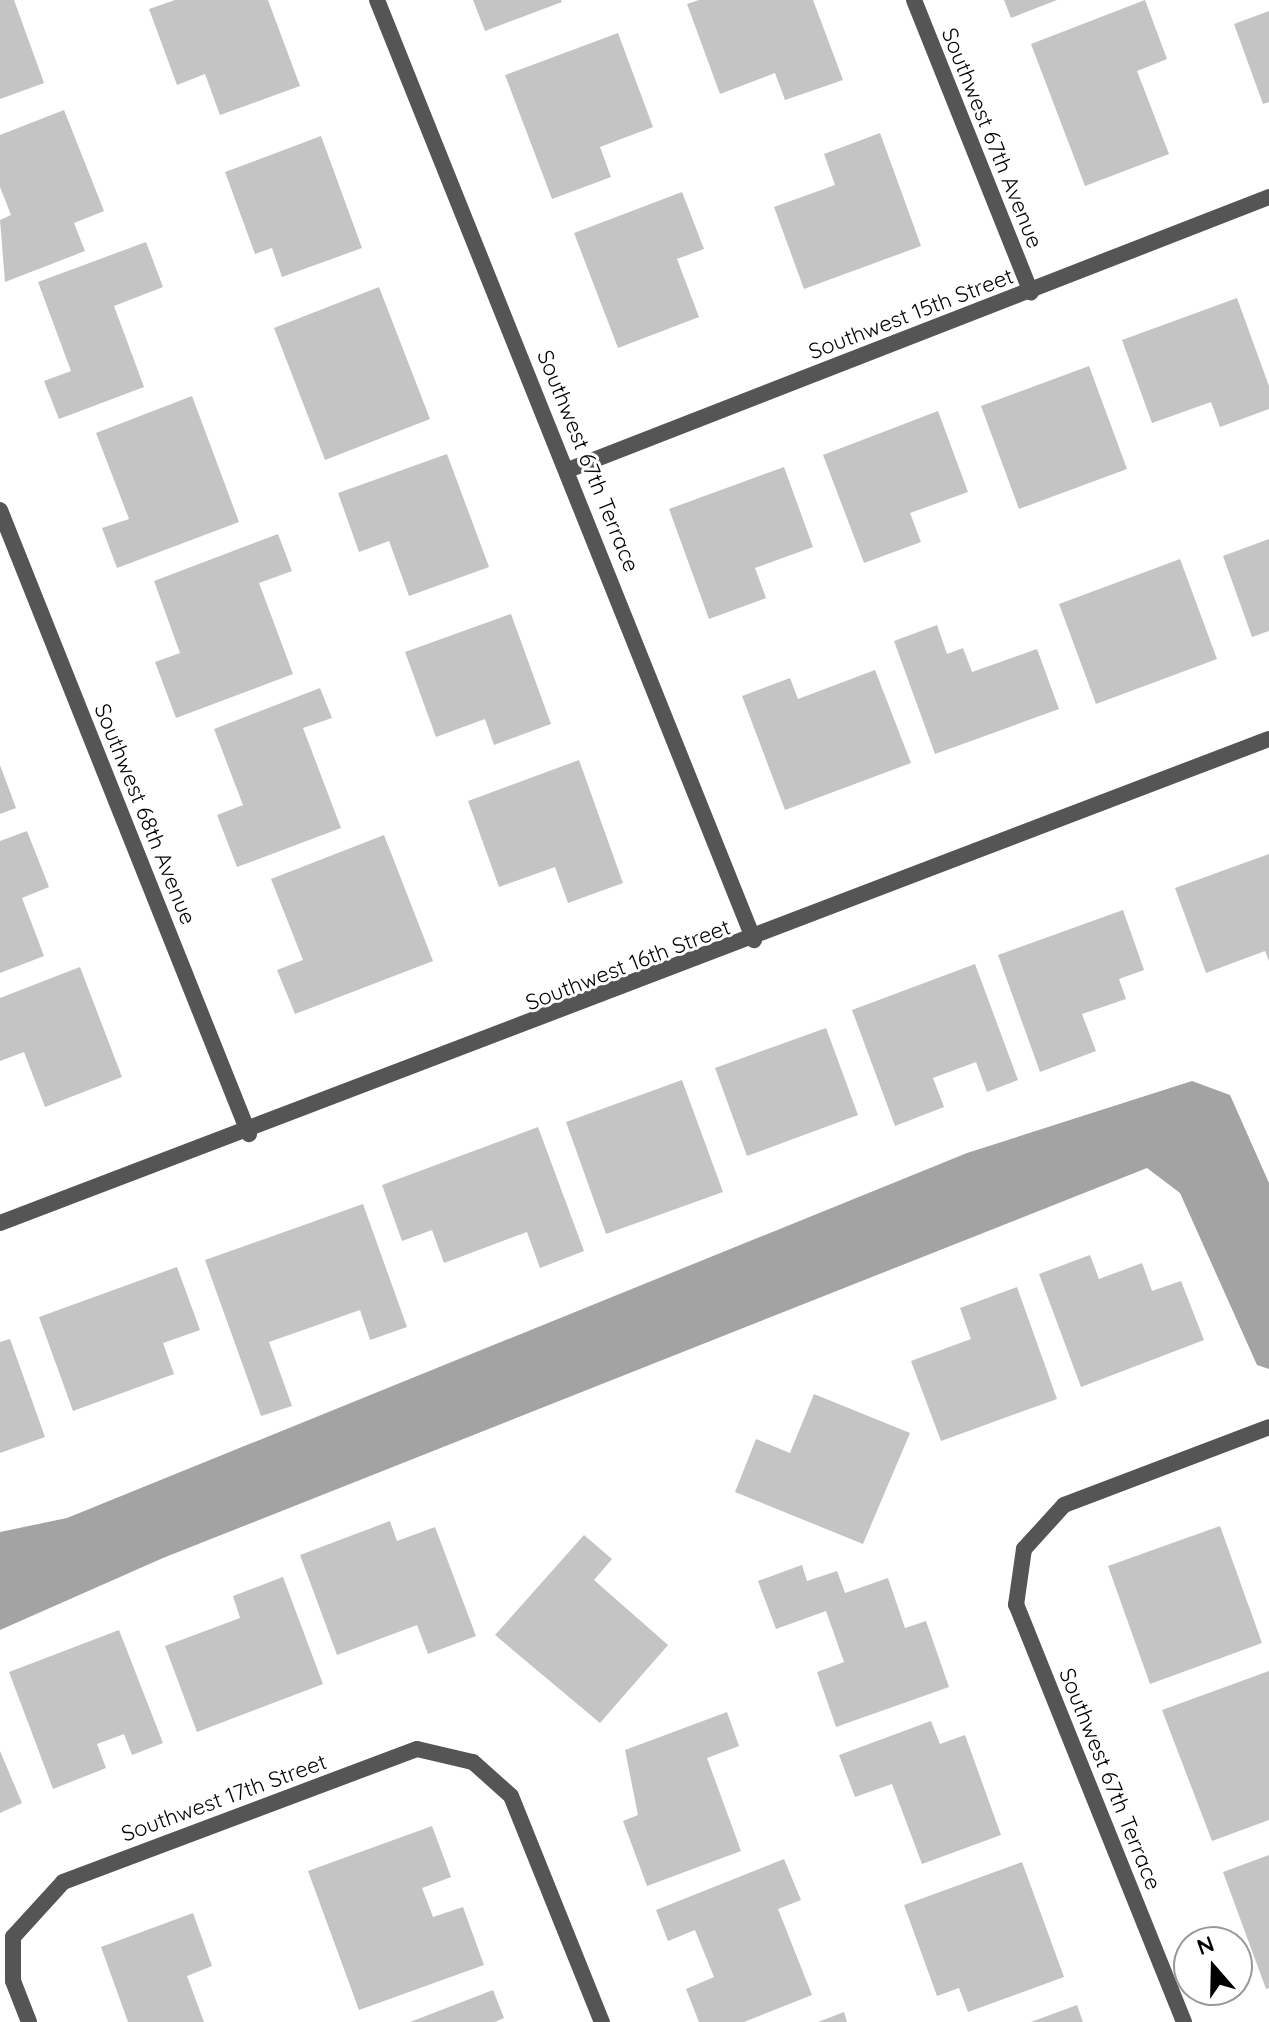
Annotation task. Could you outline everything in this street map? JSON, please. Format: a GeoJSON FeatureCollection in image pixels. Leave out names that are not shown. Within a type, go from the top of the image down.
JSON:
{"type":"FeatureCollection","features":[{"type":"Feature","properties":{"kind":"street","name":"Southwest 67th Terrace"},"geometry":{"type":"LineString","coordinates":[[377,0],[754,940]]}},
{"type":"Feature","properties":{"kind":"street","name":"Southwest 67th Avenue"},"geometry":{"type":"LineString","coordinates":[[914,0],[1031,292]]}},
{"type":"Feature","properties":{"kind":"street","name":"Southwest 15th Street"},"geometry":{"type":"LineString","coordinates":[[568,470],[1269,197]]}},
{"type":"Feature","properties":{"kind":"street","name":"Southwest 68th Avenue"},"geometry":{"type":"LineString","coordinates":[[0,510],[249,1134]]}},
{"type":"Feature","properties":{"kind":"street","name":"Southwest 16th Street"},"geometry":{"type":"LineString","coordinates":[[0,1223],[249,1134],[1269,739]]}},
{"type":"Feature","properties":{"kind":"street","name":"Southwest 67th Terrace"},"geometry":{"type":"LineString","coordinates":[[1184,2022],[1016,1605],[1024,1549],[1064,1505],[1269,1427]]}},
{"type":"Feature","properties":{"kind":"street","name":"Southwest 17th Street"},"geometry":{"type":"LineString","coordinates":[[29,2022],[13,1981],[13,1937],[63,1882],[417,1749],[473,1762],[511,1796],[602,2022]]}},
{"type":"Feature","properties":{"kind":"shaded area"},"geometry":{"type":"Polygon","coordinates":[[[1192,1081],[1230,1095],[1269,1183],[1269,1369],[1257,1365],[1180,1193],[1147,1168],[163,1558],[0,1630],[0,1532],[67,1518],[967,1153],[1192,1081]]]}},
{"type":"Feature","properties":{"kind":"building"},"geometry":{"type":"Polygon","coordinates":[[[0,0],[14,0],[44,83],[0,99],[0,0]]]}},
{"type":"Feature","properties":{"kind":"building"},"geometry":{"type":"Polygon","coordinates":[[[175,0],[268,0],[300,86],[220,115],[205,74],[177,85],[149,9],[175,0]]]}},
{"type":"Feature","properties":{"kind":"building"},"geometry":{"type":"Polygon","coordinates":[[[473,0],[561,0],[562,2],[485,31],[473,0]]]}},
{"type":"Feature","properties":{"kind":"building"},"geometry":{"type":"Polygon","coordinates":[[[699,0],[813,0],[843,80],[785,100],[775,73],[720,94],[687,4],[699,0]]]}},
{"type":"Feature","properties":{"kind":"building"},"geometry":{"type":"Polygon","coordinates":[[[1004,0],[1057,0],[1011,18],[1004,0]]]}},
{"type":"Feature","properties":{"kind":"building"},"geometry":{"type":"Polygon","coordinates":[[[1145,0],[1167,59],[1137,71],[1169,154],[1085,186],[1031,44],[1145,0]]]}},
{"type":"Feature","properties":{"kind":"building"},"geometry":{"type":"Polygon","coordinates":[[[1269,11],[1269,102],[1263,104],[1234,24],[1269,11]]]}},
{"type":"Feature","properties":{"kind":"building"},"geometry":{"type":"Polygon","coordinates":[[[618,33],[653,127],[600,147],[611,177],[552,199],[505,75],[618,33]]]}},
{"type":"Feature","properties":{"kind":"building"},"geometry":{"type":"Polygon","coordinates":[[[64,110],[104,211],[74,223],[85,251],[5,282],[0,220],[11,215],[0,187],[0,135],[64,110]]]}},
{"type":"Feature","properties":{"kind":"building"},"geometry":{"type":"Polygon","coordinates":[[[880,133],[921,246],[804,289],[774,207],[835,185],[824,154],[880,133]]]}},
{"type":"Feature","properties":{"kind":"building"},"geometry":{"type":"Polygon","coordinates":[[[321,136],[362,248],[282,277],[272,248],[255,254],[225,172],[321,136]]]}},
{"type":"Feature","properties":{"kind":"building"},"geometry":{"type":"Polygon","coordinates":[[[682,192],[704,249],[677,259],[699,317],[618,348],[574,233],[682,192]]]}},
{"type":"Feature","properties":{"kind":"building"},"geometry":{"type":"Polygon","coordinates":[[[146,242],[163,287],[114,306],[144,387],[59,419],[44,381],[71,371],[38,282],[146,242]]]}},
{"type":"Feature","properties":{"kind":"building"},"geometry":{"type":"Polygon","coordinates":[[[379,287],[430,419],[325,460],[274,328],[379,287]]]}},
{"type":"Feature","properties":{"kind":"building"},"geometry":{"type":"Polygon","coordinates":[[[1237,298],[1269,386],[1269,409],[1220,427],[1211,402],[1152,423],[1122,340],[1237,298]]]}},
{"type":"Feature","properties":{"kind":"building"},"geometry":{"type":"Polygon","coordinates":[[[1089,366],[1127,469],[1019,509],[981,406],[1089,366]]]}},
{"type":"Feature","properties":{"kind":"building"},"geometry":{"type":"Polygon","coordinates":[[[192,396],[239,522],[117,568],[102,528],[129,519],[96,433],[192,396]]]}},
{"type":"Feature","properties":{"kind":"building"},"geometry":{"type":"Polygon","coordinates":[[[938,411],[968,492],[910,513],[921,542],[864,563],[823,455],[938,411]]]}},
{"type":"Feature","properties":{"kind":"building"},"geometry":{"type":"Polygon","coordinates":[[[447,454],[489,567],[409,596],[389,541],[359,552],[338,493],[447,454]]]}},
{"type":"Feature","properties":{"kind":"building"},"geometry":{"type":"Polygon","coordinates":[[[784,467],[813,547],[755,568],[766,598],[709,619],[669,509],[784,467]]]}},
{"type":"Feature","properties":{"kind":"building"},"geometry":{"type":"Polygon","coordinates":[[[278,534],[292,571],[259,583],[293,674],[176,718],[155,662],[180,653],[154,581],[278,534]]]}},
{"type":"Feature","properties":{"kind":"building"},"geometry":{"type":"Polygon","coordinates":[[[1269,539],[1269,631],[1252,637],[1223,556],[1269,539]]]}},
{"type":"Feature","properties":{"kind":"building"},"geometry":{"type":"Polygon","coordinates":[[[1180,559],[1217,659],[1096,704],[1059,604],[1180,559]]]}},
{"type":"Feature","properties":{"kind":"building"},"geometry":{"type":"Polygon","coordinates":[[[511,614],[551,724],[494,745],[485,719],[436,737],[405,652],[511,614]]]}},
{"type":"Feature","properties":{"kind":"building"},"geometry":{"type":"Polygon","coordinates":[[[937,625],[947,654],[963,648],[972,672],[1037,649],[1059,709],[935,754],[894,641],[937,625]]]}},
{"type":"Feature","properties":{"kind":"building"},"geometry":{"type":"Polygon","coordinates":[[[875,670],[911,763],[785,810],[742,696],[790,678],[798,699],[875,670]]]}},
{"type":"Feature","properties":{"kind":"building"},"geometry":{"type":"Polygon","coordinates":[[[320,688],[332,718],[303,728],[341,828],[237,867],[217,815],[243,805],[214,729],[320,688]]]}},
{"type":"Feature","properties":{"kind":"building"},"geometry":{"type":"Polygon","coordinates":[[[579,760],[623,883],[568,903],[555,867],[499,887],[468,801],[579,760]]]}},
{"type":"Feature","properties":{"kind":"building"},"geometry":{"type":"Polygon","coordinates":[[[0,765],[16,808],[0,814],[0,765]]]}},
{"type":"Feature","properties":{"kind":"building"},"geometry":{"type":"Polygon","coordinates":[[[27,831],[49,887],[22,898],[44,956],[0,973],[0,841],[27,831]]]}},
{"type":"Feature","properties":{"kind":"building"},"geometry":{"type":"Polygon","coordinates":[[[384,835],[433,961],[295,1014],[277,970],[303,960],[271,879],[384,835]]]}},
{"type":"Feature","properties":{"kind":"building"},"geometry":{"type":"Polygon","coordinates":[[[1269,854],[1269,961],[1265,951],[1206,973],[1175,888],[1269,854]]]}},
{"type":"Feature","properties":{"kind":"building"},"geometry":{"type":"Polygon","coordinates":[[[1123,910],[1144,970],[1119,979],[1126,999],[1082,1014],[1096,1051],[1040,1072],[998,955],[1123,910]]]}},
{"type":"Feature","properties":{"kind":"building"},"geometry":{"type":"Polygon","coordinates":[[[975,964],[1018,1080],[987,1092],[976,1062],[933,1078],[944,1107],[895,1126],[852,1010],[975,964]]]}},
{"type":"Feature","properties":{"kind":"building"},"geometry":{"type":"Polygon","coordinates":[[[80,967],[122,1077],[45,1107],[24,1052],[0,1061],[0,998],[80,967]]]}},
{"type":"Feature","properties":{"kind":"building"},"geometry":{"type":"Polygon","coordinates":[[[826,1028],[858,1115],[747,1156],[715,1068],[826,1028]]]}},
{"type":"Feature","properties":{"kind":"building"},"geometry":{"type":"Polygon","coordinates":[[[682,1080],[723,1192],[606,1234],[566,1122],[682,1080]]]}},
{"type":"Feature","properties":{"kind":"building"},"geometry":{"type":"Polygon","coordinates":[[[538,1127],[584,1251],[540,1268],[527,1232],[444,1263],[432,1230],[402,1241],[382,1185],[538,1127]]]}},
{"type":"Feature","properties":{"kind":"building"},"geometry":{"type":"Polygon","coordinates":[[[363,1204],[407,1327],[370,1340],[360,1310],[269,1342],[292,1406],[261,1416],[205,1260],[363,1204]]]}},
{"type":"Feature","properties":{"kind":"building"},"geometry":{"type":"Polygon","coordinates":[[[1090,1255],[1099,1279],[1142,1263],[1152,1291],[1181,1281],[1204,1340],[1081,1387],[1039,1274],[1090,1255]]]}},
{"type":"Feature","properties":{"kind":"building"},"geometry":{"type":"Polygon","coordinates":[[[177,1267],[200,1330],[163,1343],[174,1374],[73,1411],[39,1317],[177,1267]]]}},
{"type":"Feature","properties":{"kind":"building"},"geometry":{"type":"Polygon","coordinates":[[[1017,1287],[1057,1399],[941,1441],[911,1361],[971,1339],[960,1308],[1017,1287]]]}},
{"type":"Feature","properties":{"kind":"building"},"geometry":{"type":"Polygon","coordinates":[[[10,1339],[45,1437],[0,1453],[0,1342],[10,1339]]]}},
{"type":"Feature","properties":{"kind":"building"},"geometry":{"type":"Polygon","coordinates":[[[814,1394],[910,1433],[863,1544],[735,1492],[756,1439],[790,1453],[814,1394]]]}},
{"type":"Feature","properties":{"kind":"building"},"geometry":{"type":"Polygon","coordinates":[[[390,1521],[397,1541],[435,1527],[476,1636],[428,1654],[417,1625],[337,1655],[300,1555],[390,1521]]]}},
{"type":"Feature","properties":{"kind":"building"},"geometry":{"type":"Polygon","coordinates":[[[1220,1526],[1262,1643],[1150,1684],[1108,1566],[1220,1526]]]}},
{"type":"Feature","properties":{"kind":"building"},"geometry":{"type":"Polygon","coordinates":[[[584,1535],[612,1559],[594,1580],[668,1645],[600,1723],[495,1635],[584,1535]]]}},
{"type":"Feature","properties":{"kind":"building"},"geometry":{"type":"Polygon","coordinates":[[[802,1565],[807,1581],[837,1571],[845,1593],[888,1578],[905,1628],[926,1621],[949,1687],[836,1727],[817,1672],[844,1662],[826,1611],[776,1629],[758,1581],[802,1565]]]}},
{"type":"Feature","properties":{"kind":"building"},"geometry":{"type":"Polygon","coordinates":[[[283,1577],[323,1684],[197,1732],[165,1646],[240,1618],[233,1596],[283,1577]]]}},
{"type":"Feature","properties":{"kind":"building"},"geometry":{"type":"Polygon","coordinates":[[[119,1630],[163,1743],[132,1755],[124,1734],[97,1744],[106,1768],[53,1789],[9,1672],[119,1630]]]}},
{"type":"Feature","properties":{"kind":"building"},"geometry":{"type":"Polygon","coordinates":[[[1269,1671],[1269,1820],[1212,1841],[1162,1710],[1269,1671]]]}},
{"type":"Feature","properties":{"kind":"building"},"geometry":{"type":"Polygon","coordinates":[[[727,1712],[739,1746],[707,1758],[741,1851],[647,1886],[623,1821],[638,1815],[625,1750],[727,1712]]]}},
{"type":"Feature","properties":{"kind":"building"},"geometry":{"type":"Polygon","coordinates":[[[931,1721],[940,1744],[965,1735],[1001,1835],[922,1864],[892,1784],[855,1797],[839,1755],[931,1721]]]}},
{"type":"Feature","properties":{"kind":"building"},"geometry":{"type":"Polygon","coordinates":[[[0,1751],[22,1803],[0,1813],[0,1751]]]}},
{"type":"Feature","properties":{"kind":"building"},"geometry":{"type":"Polygon","coordinates":[[[432,1826],[451,1877],[422,1888],[433,1917],[463,1907],[484,1965],[359,2010],[308,1871],[432,1826]]]}},
{"type":"Feature","properties":{"kind":"building"},"geometry":{"type":"Polygon","coordinates":[[[1269,1855],[1269,1988],[1266,1989],[1253,1954],[1253,1926],[1243,1926],[1223,1872],[1269,1855]]]}},
{"type":"Feature","properties":{"kind":"building"},"geometry":{"type":"Polygon","coordinates":[[[784,1859],[801,1900],[778,1909],[812,1995],[744,2022],[699,2022],[686,1989],[714,1977],[695,1930],[668,1941],[656,1910],[784,1859]]]}},
{"type":"Feature","properties":{"kind":"building"},"geometry":{"type":"Polygon","coordinates":[[[1022,1862],[1064,1977],[968,2012],[959,1988],[937,1996],[904,1905],[1022,1862]]]}},
{"type":"Feature","properties":{"kind":"building"},"geometry":{"type":"Polygon","coordinates":[[[193,1913],[212,1966],[187,1976],[204,2022],[128,2022],[101,1947],[193,1913]]]}},
{"type":"Feature","properties":{"kind":"building"},"geometry":{"type":"Polygon","coordinates":[[[493,1990],[504,2018],[495,2022],[410,2022],[493,1990]]]}},
{"type":"Feature","properties":{"kind":"building"},"geometry":{"type":"Polygon","coordinates":[[[1077,2005],[1083,2022],[1031,2022],[1077,2005]]]}},
{"type":"Feature","properties":{"kind":"building"},"geometry":{"type":"Polygon","coordinates":[[[844,2012],[847,2022],[818,2022],[844,2012]]]}}]}
